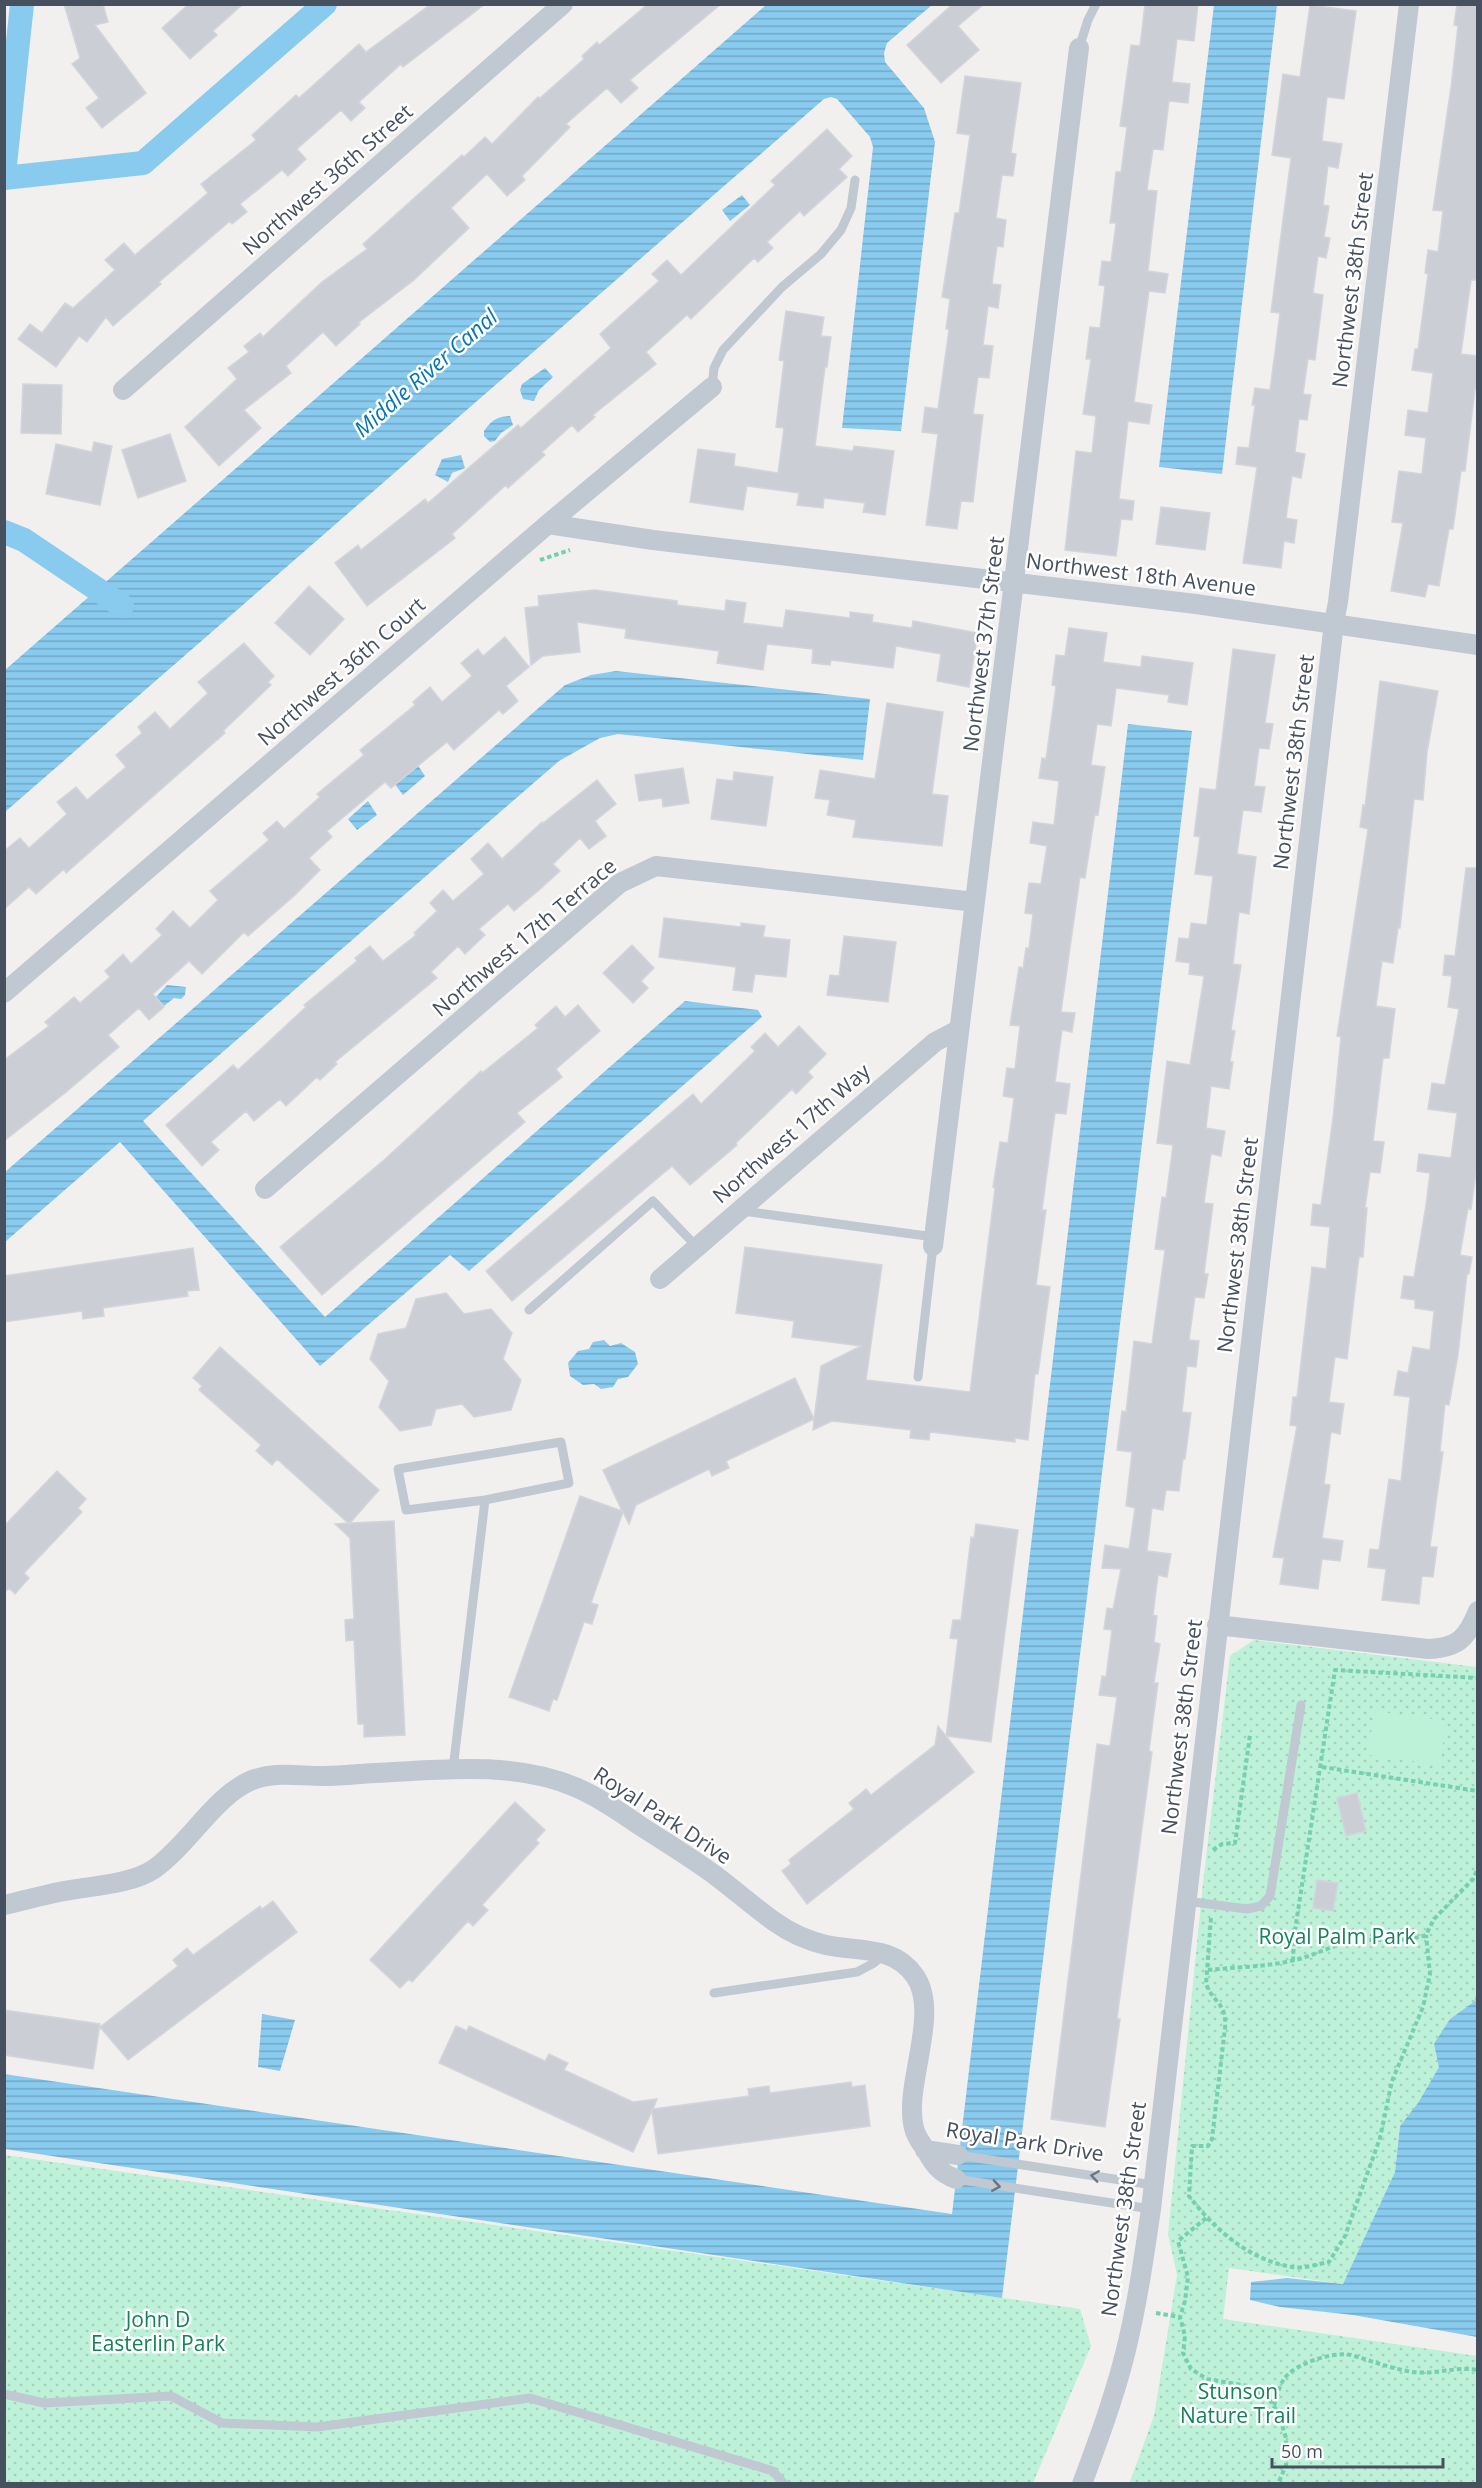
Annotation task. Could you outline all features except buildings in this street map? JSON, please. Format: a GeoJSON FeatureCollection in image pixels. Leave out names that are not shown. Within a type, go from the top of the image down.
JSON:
{"type":"FeatureCollection","features":[{"type":"Feature","properties":{"kind":"street","name":"Northwest 36th Street"},"geometry":{"type":"LineString","coordinates":[[123,390],[563,4]]}},
{"type":"Feature","properties":{"kind":"street","name":"Northwest 38th Street"},"geometry":{"type":"LineString","coordinates":[[1082,2484],[1126,2353],[1143,2266],[1151,2209],[1334,623],[1409,4]]}},
{"type":"Feature","properties":{"kind":"street","name":"Northwest 37th Street"},"geometry":{"type":"LineString","coordinates":[[933,1241],[1079,48]]}},
{"type":"Feature","properties":{"kind":"street","name":"Northwest 36th Court"},"geometry":{"type":"LineString","coordinates":[[4,993],[548,524],[712,387]]}},
{"type":"Feature","properties":{"kind":"street","name":"Northwest 18th Avenue"},"geometry":{"type":"LineString","coordinates":[[548,524],[653,540],[1196,604],[1478,645]]}},
{"type":"Feature","properties":{"kind":"street","name":"Northwest 17th Terrace"},"geometry":{"type":"LineString","coordinates":[[265,1189],[621,883],[657,866],[975,902]]}},
{"type":"Feature","properties":{"kind":"street","name":"Northwest 17th Way"},"geometry":{"type":"LineString","coordinates":[[660,1279],[935,1042],[958,1030]]}},
{"type":"Feature","properties":{"kind":"street"},"geometry":{"type":"LineString","coordinates":[[1218,1625],[1428,1649],[1444,1648],[1458,1642],[1471,1629],[1478,1611]]}},
{"type":"Feature","properties":{"kind":"street","name":"Royal Park Drive"},"geometry":{"type":"LineString","coordinates":[[4,1905],[59,1892],[123,1881],[152,1871],[179,1847],[234,1789],[252,1780],[275,1774],[324,1776],[498,1770],[534,1775],[575,1786],[716,1876],[777,1924],[824,1944],[884,1953],[907,1965],[923,1993],[923,2033],[912,2112],[914,2127],[932,2163],[939,2171],[956,2179]]}},
{"type":"Feature","properties":{"kind":"street","name":"Royal Park Drive"},"geometry":{"type":"LineString","coordinates":[[926,2150],[958,2155]]}},
{"type":"Feature","properties":{"kind":"lane"},"geometry":{"type":"LineString","coordinates":[[1079,48],[1096,4]]}},
{"type":"Feature","properties":{"kind":"lane"},"geometry":{"type":"LineString","coordinates":[[712,387],[714,368],[723,350],[782,287],[821,254],[841,230],[851,208],[855,180]]}},
{"type":"Feature","properties":{"kind":"lane"},"geometry":{"type":"LineString","coordinates":[[529,1310],[653,1201],[697,1247]]}},
{"type":"Feature","properties":{"kind":"lane"},"geometry":{"type":"LineString","coordinates":[[738,1210],[933,1241],[918,1377]]}},
{"type":"Feature","properties":{"kind":"lane"},"geometry":{"type":"LineString","coordinates":[[561,1442],[569,1483],[484,1500],[406,1510],[398,1469],[561,1442]]}},
{"type":"Feature","properties":{"kind":"lane"},"geometry":{"type":"LineString","coordinates":[[453,1770],[484,1500]]}},
{"type":"Feature","properties":{"kind":"lane"},"geometry":{"type":"LineString","coordinates":[[1185,1901],[1247,1910],[1261,1906],[1269,1896],[1301,1705]]}},
{"type":"Feature","properties":{"kind":"lane"},"geometry":{"type":"LineString","coordinates":[[714,1994],[856,1972],[874,1963],[884,1953]]}},
{"type":"Feature","properties":{"kind":"lane","name":"Royal Park Drive"},"geometry":{"type":"LineString","coordinates":[[958,2155],[1153,2185]]}},
{"type":"Feature","properties":{"kind":"lane","name":"Royal Park Drive"},"geometry":{"type":"LineString","coordinates":[[956,2179],[1151,2209]]}},
{"type":"Feature","properties":{"kind":"lane"},"geometry":{"type":"LineString","coordinates":[[4,2394],[44,2403],[171,2396],[222,2423],[317,2427],[530,2398],[773,2471],[784,2484]]}},
{"type":"Feature","properties":{"kind":"path"},"geometry":{"type":"LineString","coordinates":[[1293,1961],[1294,1937],[1322,1767],[1335,1670],[1478,1678]]}},
{"type":"Feature","properties":{"kind":"path"},"geometry":{"type":"LineString","coordinates":[[1212,1859],[1214,1849],[1222,1844],[1235,1843],[1250,1735]]}},
{"type":"Feature","properties":{"kind":"path"},"geometry":{"type":"LineString","coordinates":[[1322,1767],[1478,1791]]}},
{"type":"Feature","properties":{"kind":"path"},"geometry":{"type":"LineString","coordinates":[[1210,1904],[1206,1984],[1209,1992],[1223,2007],[1226,2016],[1212,2139],[1208,2146],[1192,2146],[1189,2196],[1206,2218],[1232,2240],[1264,2259],[1294,2268],[1329,2262],[1345,2236],[1380,2138],[1392,2081],[1422,2007],[1430,1974],[1426,1935],[1434,1919],[1473,1879],[1478,1868]]}},
{"type":"Feature","properties":{"kind":"path"},"geometry":{"type":"LineString","coordinates":[[1208,1970],[1293,1961],[1321,1954],[1339,1944],[1358,1941],[1413,1940],[1426,1935]]}},
{"type":"Feature","properties":{"kind":"path"},"geometry":{"type":"LineString","coordinates":[[1206,2218],[1178,2241],[1188,2277],[1180,2317],[1185,2336],[1183,2353],[1191,2369],[1207,2379],[1248,2386],[1268,2398],[1278,2412],[1286,2438],[1286,2465],[1278,2484]]}},
{"type":"Feature","properties":{"kind":"path"},"geometry":{"type":"LineString","coordinates":[[1156,2313],[1180,2317]]}},
{"type":"Feature","properties":{"kind":"path"},"geometry":{"type":"LineString","coordinates":[[1273,2406],[1283,2380],[1293,2368],[1323,2358],[1348,2355],[1414,2372],[1436,2373],[1455,2368],[1478,2370]]}},
{"type":"Feature","properties":{"kind":"green space","name":"Royal Palm Park"},"geometry":{"type":"Polygon","coordinates":[[[1254,1640],[1477,1667],[1478,1989],[1475,2001],[1450,2019],[1439,2067],[1418,2103],[1400,2126],[1395,2172],[1343,2284],[1229,2268],[1223,2319],[1477,2356],[1477,2483],[1129,2484],[1154,2416],[1177,2275],[1168,2234],[1203,1883],[1230,1656],[1254,1640]]]}},
{"type":"Feature","properties":{"kind":"green space"},"geometry":{"type":"Polygon","coordinates":[[[1374,1711],[1446,1721],[1440,1765],[1368,1755],[1374,1711]]]}},
{"type":"Feature","properties":{"kind":"green space","name":"John D Easterlin Park"},"geometry":{"type":"Polygon","coordinates":[[[5,2155],[1080,2309],[1091,2346],[1033,2483],[5,2484],[5,2155]]]}},
{"type":"Feature","properties":{"kind":"water","name":"Middle River Canal"},"geometry":{"type":"Polygon","coordinates":[[[766,5],[932,5],[887,43],[884,53],[885,62],[924,108],[935,142],[901,431],[842,428],[873,147],[870,137],[837,99],[831,97],[824,99],[5,812],[5,670],[766,5]]]}},
{"type":"Feature","properties":{"kind":"water"},"geometry":{"type":"Polygon","coordinates":[[[1214,5],[1277,5],[1222,474],[1159,467],[1214,5]]]}},
{"type":"Feature","properties":{"kind":"water"},"geometry":{"type":"Polygon","coordinates":[[[742,195],[750,205],[730,221],[722,210],[742,195]]]}},
{"type":"Feature","properties":{"kind":"water"},"geometry":{"type":"Polygon","coordinates":[[[545,368],[553,377],[539,390],[534,401],[523,399],[520,390],[522,384],[545,368]]]}},
{"type":"Feature","properties":{"kind":"water"},"geometry":{"type":"Polygon","coordinates":[[[510,416],[513,425],[501,433],[495,441],[490,442],[484,436],[484,431],[492,422],[498,418],[510,416]]]}},
{"type":"Feature","properties":{"kind":"water"},"geometry":{"type":"Polygon","coordinates":[[[461,455],[465,468],[452,473],[448,482],[435,475],[442,459],[461,455]]]}},
{"type":"Feature","properties":{"kind":"water"},"geometry":{"type":"Polygon","coordinates":[[[616,671],[870,699],[863,760],[618,734],[600,738],[559,761],[143,1121],[325,1317],[685,1001],[758,1010],[762,1017],[469,1271],[450,1255],[320,1366],[120,1142],[5,1242],[5,1172],[565,685],[591,675],[616,671]]]}},
{"type":"Feature","properties":{"kind":"water"},"geometry":{"type":"Polygon","coordinates":[[[1128,724],[1192,731],[1002,2298],[5,2149],[4,2074],[952,2214],[1128,724]]]}},
{"type":"Feature","properties":{"kind":"water"},"geometry":{"type":"Polygon","coordinates":[[[417,764],[425,776],[403,795],[394,783],[417,764]]]}},
{"type":"Feature","properties":{"kind":"water"},"geometry":{"type":"Polygon","coordinates":[[[368,801],[377,815],[357,830],[348,819],[368,801]]]}},
{"type":"Feature","properties":{"kind":"water"},"geometry":{"type":"Polygon","coordinates":[[[167,985],[186,987],[185,995],[181,999],[174,998],[164,1006],[156,997],[167,985]]]}},
{"type":"Feature","properties":{"kind":"water"},"geometry":{"type":"Polygon","coordinates":[[[604,1340],[610,1346],[621,1343],[635,1352],[638,1364],[628,1377],[618,1379],[613,1387],[601,1389],[594,1384],[583,1385],[570,1376],[568,1363],[578,1351],[589,1349],[593,1342],[604,1340]]]}},
{"type":"Feature","properties":{"kind":"water"},"geometry":{"type":"Polygon","coordinates":[[[1477,1989],[1477,2337],[1353,2315],[1280,2307],[1250,2300],[1251,2282],[1287,2278],[1343,2284],[1395,2172],[1400,2126],[1418,2103],[1439,2067],[1434,2044],[1450,2019],[1475,2001],[1477,1989]]]}},
{"type":"Feature","properties":{"kind":"water"},"geometry":{"type":"Polygon","coordinates":[[[262,2014],[295,2020],[280,2071],[258,2067],[262,2014]]]}},
{"type":"Feature","properties":{"kind":"waterway"},"geometry":{"type":"LineString","coordinates":[[4,174],[22,4]]}},
{"type":"Feature","properties":{"kind":"waterway"},"geometry":{"type":"LineString","coordinates":[[4,178],[143,163],[325,4]]}},
{"type":"Feature","properties":{"kind":"waterway"},"geometry":{"type":"LineString","coordinates":[[4,532],[24,540],[122,606]]}},
{"type":"Feature","properties":{"kind":"park label","name":"Stunson Nature Trail"},"geometry":{"type":"Point","coordinates":[1238,2403]}}]}
